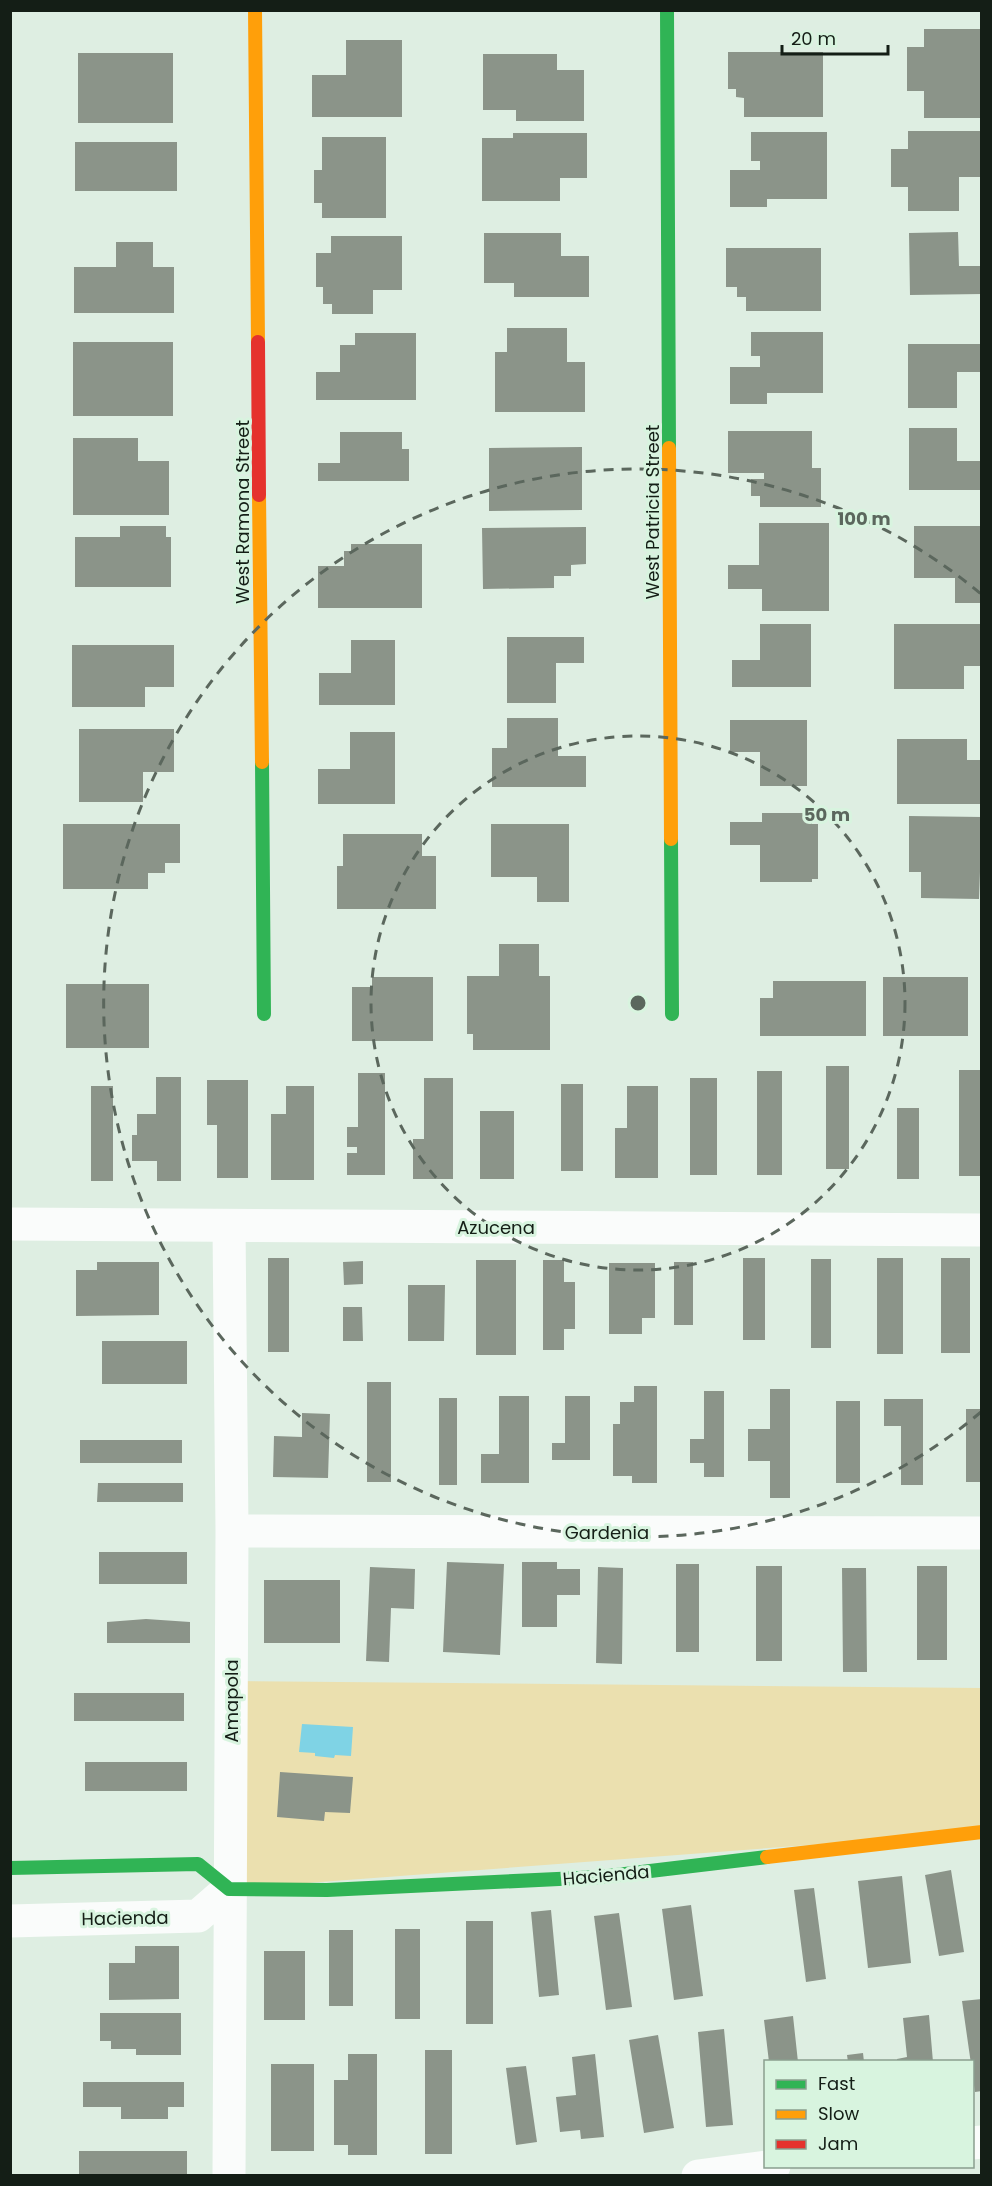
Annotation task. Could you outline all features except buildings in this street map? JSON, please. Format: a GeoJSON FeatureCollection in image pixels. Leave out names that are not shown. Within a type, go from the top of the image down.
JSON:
{"type":"FeatureCollection","features":[{"type":"Feature","properties":{"kind":"street","name":"West Ramona Street"},"geometry":{"type":"LineString","coordinates":[[255,10],[264,1014]]}},
{"type":"Feature","properties":{"kind":"street","name":"West Patricia Street"},"geometry":{"type":"LineString","coordinates":[[667,10],[672,1014]]}},
{"type":"Feature","properties":{"kind":"street","name":"Azucena"},"geometry":{"type":"LineString","coordinates":[[10,1224],[981,1230]]}},
{"type":"Feature","properties":{"kind":"street","name":"Amapola"},"geometry":{"type":"LineString","coordinates":[[229,1226],[232,1531],[229,2175]]}},
{"type":"Feature","properties":{"kind":"street","name":"Gardenia"},"geometry":{"type":"LineString","coordinates":[[232,1531],[981,1533]]}},
{"type":"Feature","properties":{"kind":"street","name":"Hacienda"},"geometry":{"type":"LineString","coordinates":[[10,1921],[198,1916],[229,1889],[327,1890],[600,1877],[981,1832]]}},
{"type":"Feature","properties":{"kind":"street"},"geometry":{"type":"LineString","coordinates":[[10,1868],[198,1864],[229,1889]]}},
{"type":"Feature","properties":{"kind":"street"},"geometry":{"type":"LineString","coordinates":[[698,2175],[764,2167]]}},
{"type":"Feature","properties":{"kind":"shaded area"},"geometry":{"type":"Polygon","coordinates":[[[231,1681],[981,1688],[981,1832],[229,1889],[231,1681]]]}},
{"type":"Feature","properties":{"kind":"water"},"geometry":{"type":"Polygon","coordinates":[[[302,1724],[353,1727],[351,1756],[335,1755],[334,1758],[299,1752],[302,1724]]]}},
{"type":"Feature","properties":{"kind":"traffic: fast"},"geometry":{"type":"LineString","coordinates":[[667,10],[669,448]]}},
{"type":"Feature","properties":{"kind":"traffic: fast"},"geometry":{"type":"LineString","coordinates":[[262,762],[264,1014]]}},
{"type":"Feature","properties":{"kind":"traffic: fast"},"geometry":{"type":"LineString","coordinates":[[671,839],[672,1014]]}},
{"type":"Feature","properties":{"kind":"traffic: fast"},"geometry":{"type":"LineString","coordinates":[[10,1868],[198,1864],[229,1889],[327,1890],[600,1877],[767,1857]]}},
{"type":"Feature","properties":{"kind":"traffic: slow"},"geometry":{"type":"LineString","coordinates":[[255,10],[258,342]]}},
{"type":"Feature","properties":{"kind":"traffic: slow"},"geometry":{"type":"LineString","coordinates":[[669,448],[671,839]]}},
{"type":"Feature","properties":{"kind":"traffic: slow"},"geometry":{"type":"LineString","coordinates":[[259,495],[262,762]]}},
{"type":"Feature","properties":{"kind":"traffic: slow"},"geometry":{"type":"LineString","coordinates":[[767,1857],[982,1832]]}},
{"type":"Feature","properties":{"kind":"traffic: jam"},"geometry":{"type":"LineString","coordinates":[[258,342],[259,495]]}}]}
